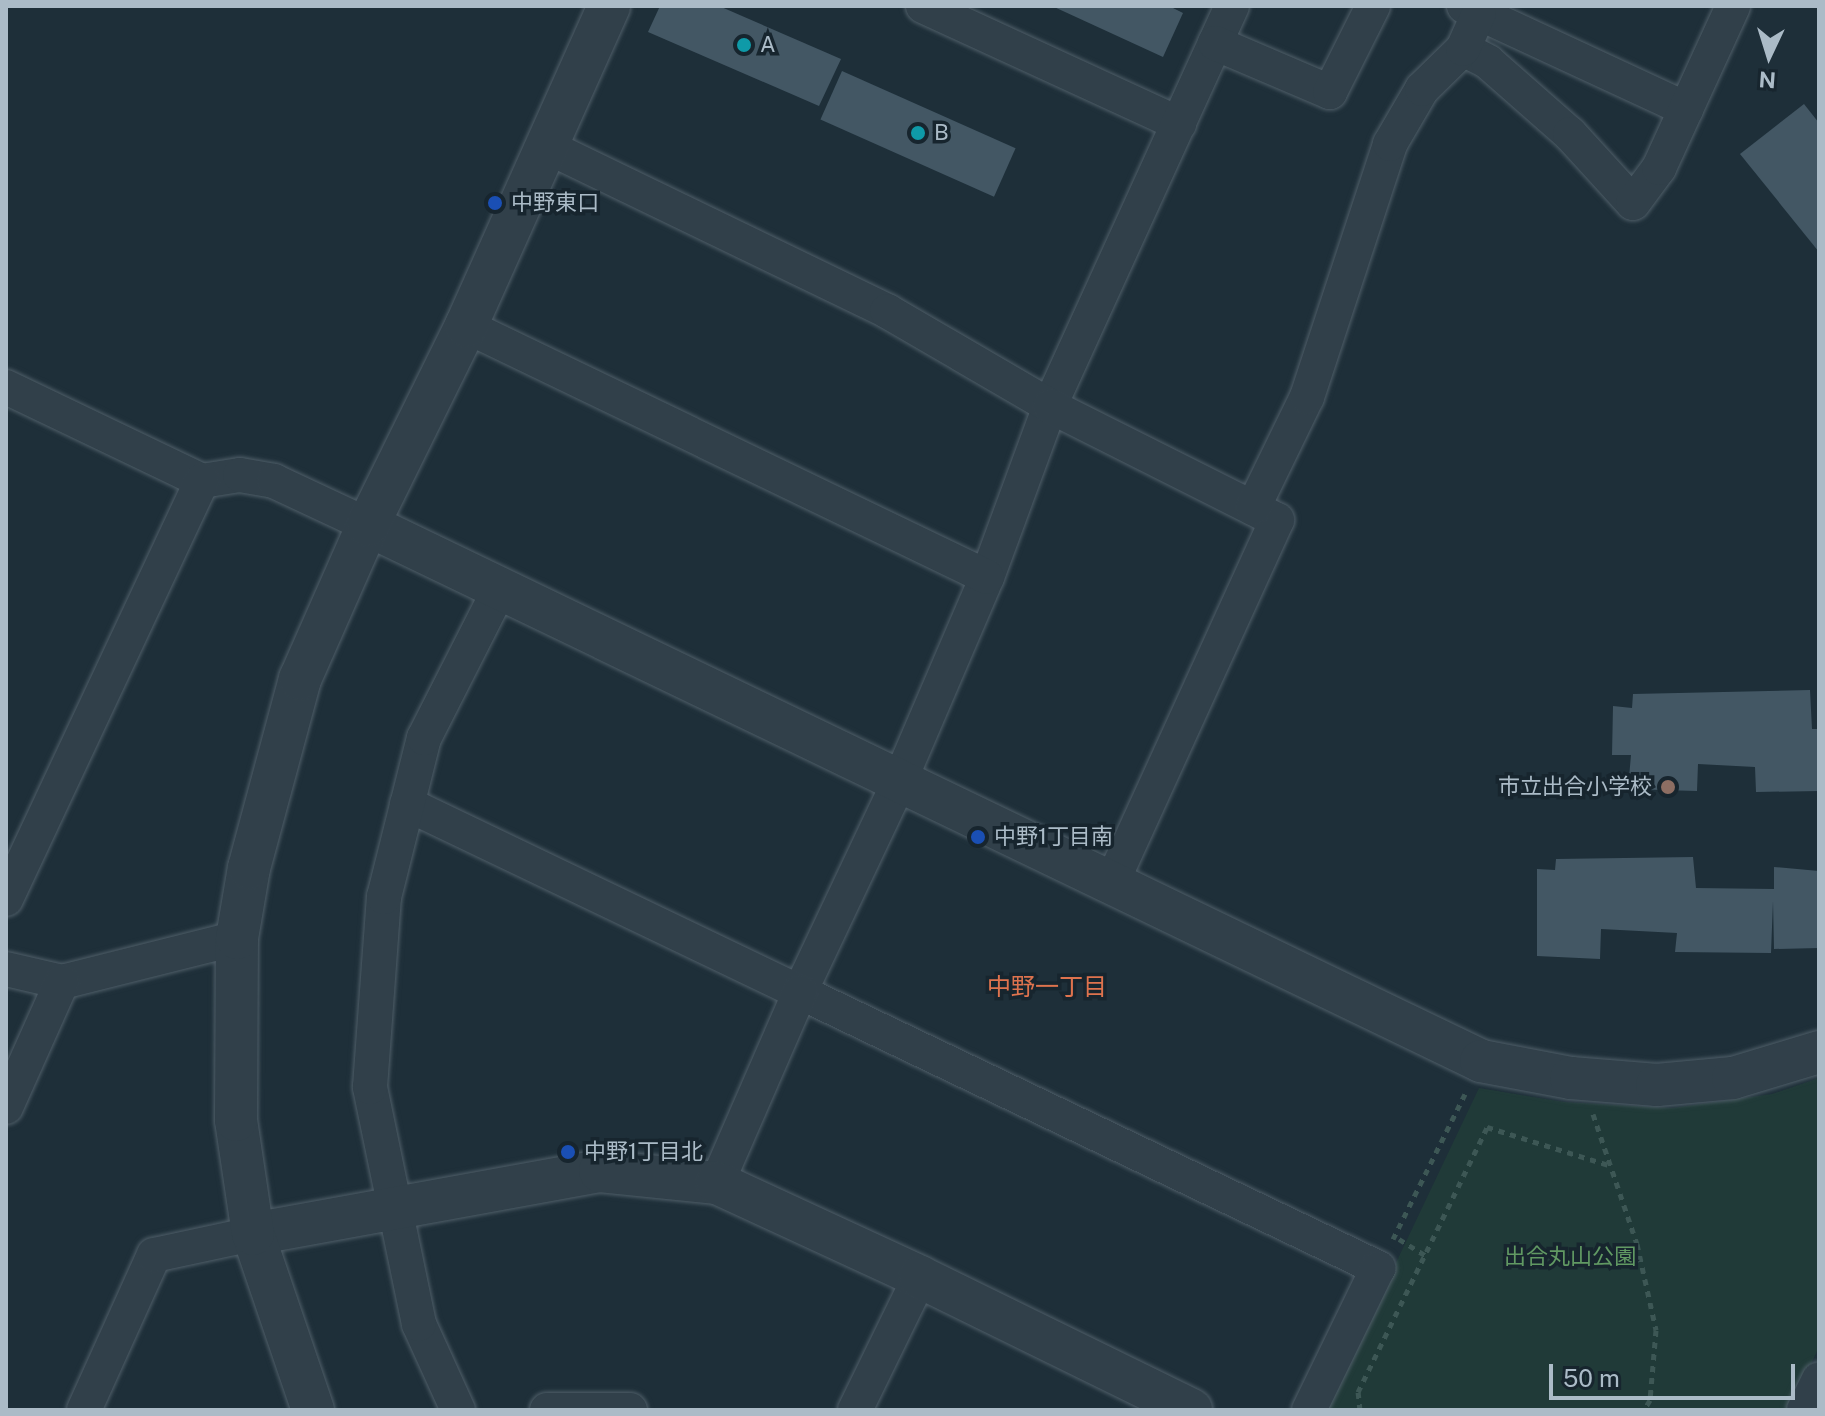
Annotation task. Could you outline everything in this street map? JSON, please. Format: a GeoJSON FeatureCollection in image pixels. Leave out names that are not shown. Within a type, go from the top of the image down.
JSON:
{"type":"FeatureCollection","features":[{"type":"Feature","properties":{"kind":"street"},"geometry":{"type":"LineString","coordinates":[[313,1410],[253,1234],[236,1120],[237,938],[263,807],[300,679],[368,525],[466,326],[609,6]]}},
{"type":"Feature","properties":{"kind":"street"},"geometry":{"type":"LineString","coordinates":[[923,6],[1179,124]]}},
{"type":"Feature","properties":{"kind":"street"},"geometry":{"type":"LineString","coordinates":[[717,1183],[800,992],[900,780],[987,577],[1050,406],[1232,6]]}},
{"type":"Feature","properties":{"kind":"street"},"geometry":{"type":"LineString","coordinates":[[1215,43],[1330,92],[1373,6]]}},
{"type":"Feature","properties":{"kind":"street"},"geometry":{"type":"LineString","coordinates":[[1463,49],[1488,62],[1570,134],[1633,203],[1659,168],[1733,6]]}},
{"type":"Feature","properties":{"kind":"street"},"geometry":{"type":"LineString","coordinates":[[1253,508],[1307,397],[1390,144],[1422,89],[1463,49],[1471,10],[1686,109]]}},
{"type":"Feature","properties":{"kind":"street"},"geometry":{"type":"LineString","coordinates":[[548,147],[887,311],[1050,406],[1277,520],[1112,882]]}},
{"type":"Feature","properties":{"kind":"street"},"geometry":{"type":"LineString","coordinates":[[466,326],[987,577]]}},
{"type":"Feature","properties":{"kind":"street"},"geometry":{"type":"LineString","coordinates":[[6,387],[202,481],[240,475],[274,481],[1481,1061],[1582,1079],[1657,1085],[1733,1078],[1819,1052]]}},
{"type":"Feature","properties":{"kind":"street"},"geometry":{"type":"LineString","coordinates":[[6,899],[202,481]]}},
{"type":"Feature","properties":{"kind":"street"},"geometry":{"type":"LineString","coordinates":[[458,1410],[419,1324],[370,1087],[384,897],[424,738],[500,588]]}},
{"type":"Feature","properties":{"kind":"street"},"geometry":{"type":"LineString","coordinates":[[407,804],[1378,1268],[1309,1410]]}},
{"type":"Feature","properties":{"kind":"street"},"geometry":{"type":"LineString","coordinates":[[6,969],[62,982],[237,938]]}},
{"type":"Feature","properties":{"kind":"street"},"geometry":{"type":"LineString","coordinates":[[6,1107],[62,982]]}},
{"type":"Feature","properties":{"kind":"street"},"geometry":{"type":"LineString","coordinates":[[84,1410],[154,1255],[600,1171],[717,1183],[920,1277],[1190,1410]]}},
{"type":"Feature","properties":{"kind":"street"},"geometry":{"type":"LineString","coordinates":[[855,1410],[920,1277]]}},
{"type":"Feature","properties":{"kind":"street"},"geometry":{"type":"LineString","coordinates":[[1804,1410],[1819,1379]]}},
{"type":"Feature","properties":{"kind":"street"},"geometry":{"type":"LineString","coordinates":[[547,1410],[630,1410]]}},
{"type":"Feature","properties":{"kind":"path"},"geometry":{"type":"LineString","coordinates":[[1378,1268],[1481,1061]]}},
{"type":"Feature","properties":{"kind":"path"},"geometry":{"type":"LineString","coordinates":[[1582,1079],[1608,1165],[1637,1244],[1656,1330],[1650,1400],[1644,1410]]}},
{"type":"Feature","properties":{"kind":"path"},"geometry":{"type":"LineString","coordinates":[[1360,1410],[1358,1392],[1487,1127],[1608,1165]]}},
{"type":"Feature","properties":{"kind":"path"},"geometry":{"type":"LineString","coordinates":[[1394,1237],[1425,1255]]}},
{"type":"Feature","properties":{"kind":"green space","name":"出合丸山公園"},"geometry":{"type":"Polygon","coordinates":[[[1819,1078],[1819,1347],[1789,1410],[1326,1410],[1479,1088],[1564,1102],[1672,1108],[1772,1094],[1819,1078]]]}},
{"type":"Feature","properties":{"kind":"building","name":"A"},"geometry":{"type":"Polygon","coordinates":[[[660,6],[719,6],[841,59],[819,106],[648,32],[660,6]]]}},
{"type":"Feature","properties":{"kind":"building"},"geometry":{"type":"Polygon","coordinates":[[[1052,6],[1169,6],[1183,13],[1163,57],[1052,6]]]}},
{"type":"Feature","properties":{"kind":"building","name":"B"},"geometry":{"type":"Polygon","coordinates":[[[842,71],[1016,148],[994,197],[820,119],[842,71]]]}},
{"type":"Feature","properties":{"kind":"building"},"geometry":{"type":"Polygon","coordinates":[[[1804,104],[1819,123],[1819,252],[1740,154],[1804,104]]]}},
{"type":"Feature","properties":{"kind":"building"},"geometry":{"type":"Polygon","coordinates":[[[1810,690],[1812,729],[1819,729],[1819,791],[1756,792],[1755,767],[1698,764],[1697,791],[1628,789],[1631,755],[1612,755],[1613,706],[1632,708],[1633,694],[1810,690]]]}},
{"type":"Feature","properties":{"kind":"building"},"geometry":{"type":"Polygon","coordinates":[[[1693,857],[1696,888],[1774,889],[1774,867],[1819,871],[1819,948],[1774,949],[1773,901],[1771,953],[1675,952],[1677,933],[1601,929],[1600,959],[1537,956],[1537,869],[1555,870],[1556,859],[1693,857]]]}},
{"type":"Feature","properties":{"kind":"place","name":"A"},"geometry":{"type":"Point","coordinates":[744,45]}},
{"type":"Feature","properties":{"kind":"place","name":"B"},"geometry":{"type":"Point","coordinates":[918,133]}},
{"type":"Feature","properties":{"kind":"place","name":"中野東口"},"geometry":{"type":"Point","coordinates":[495,203]}},
{"type":"Feature","properties":{"kind":"place","name":"市立出合小学校"},"geometry":{"type":"Point","coordinates":[1668,787]}},
{"type":"Feature","properties":{"kind":"place","name":"中野1丁目南"},"geometry":{"type":"Point","coordinates":[978,837]}},
{"type":"Feature","properties":{"kind":"place","name":"中野1丁目北"},"geometry":{"type":"Point","coordinates":[568,1152]}},
{"type":"Feature","properties":{"kind":"district","name":"中野一丁目"},"geometry":{"type":"Point","coordinates":[1047,987]}}]}
